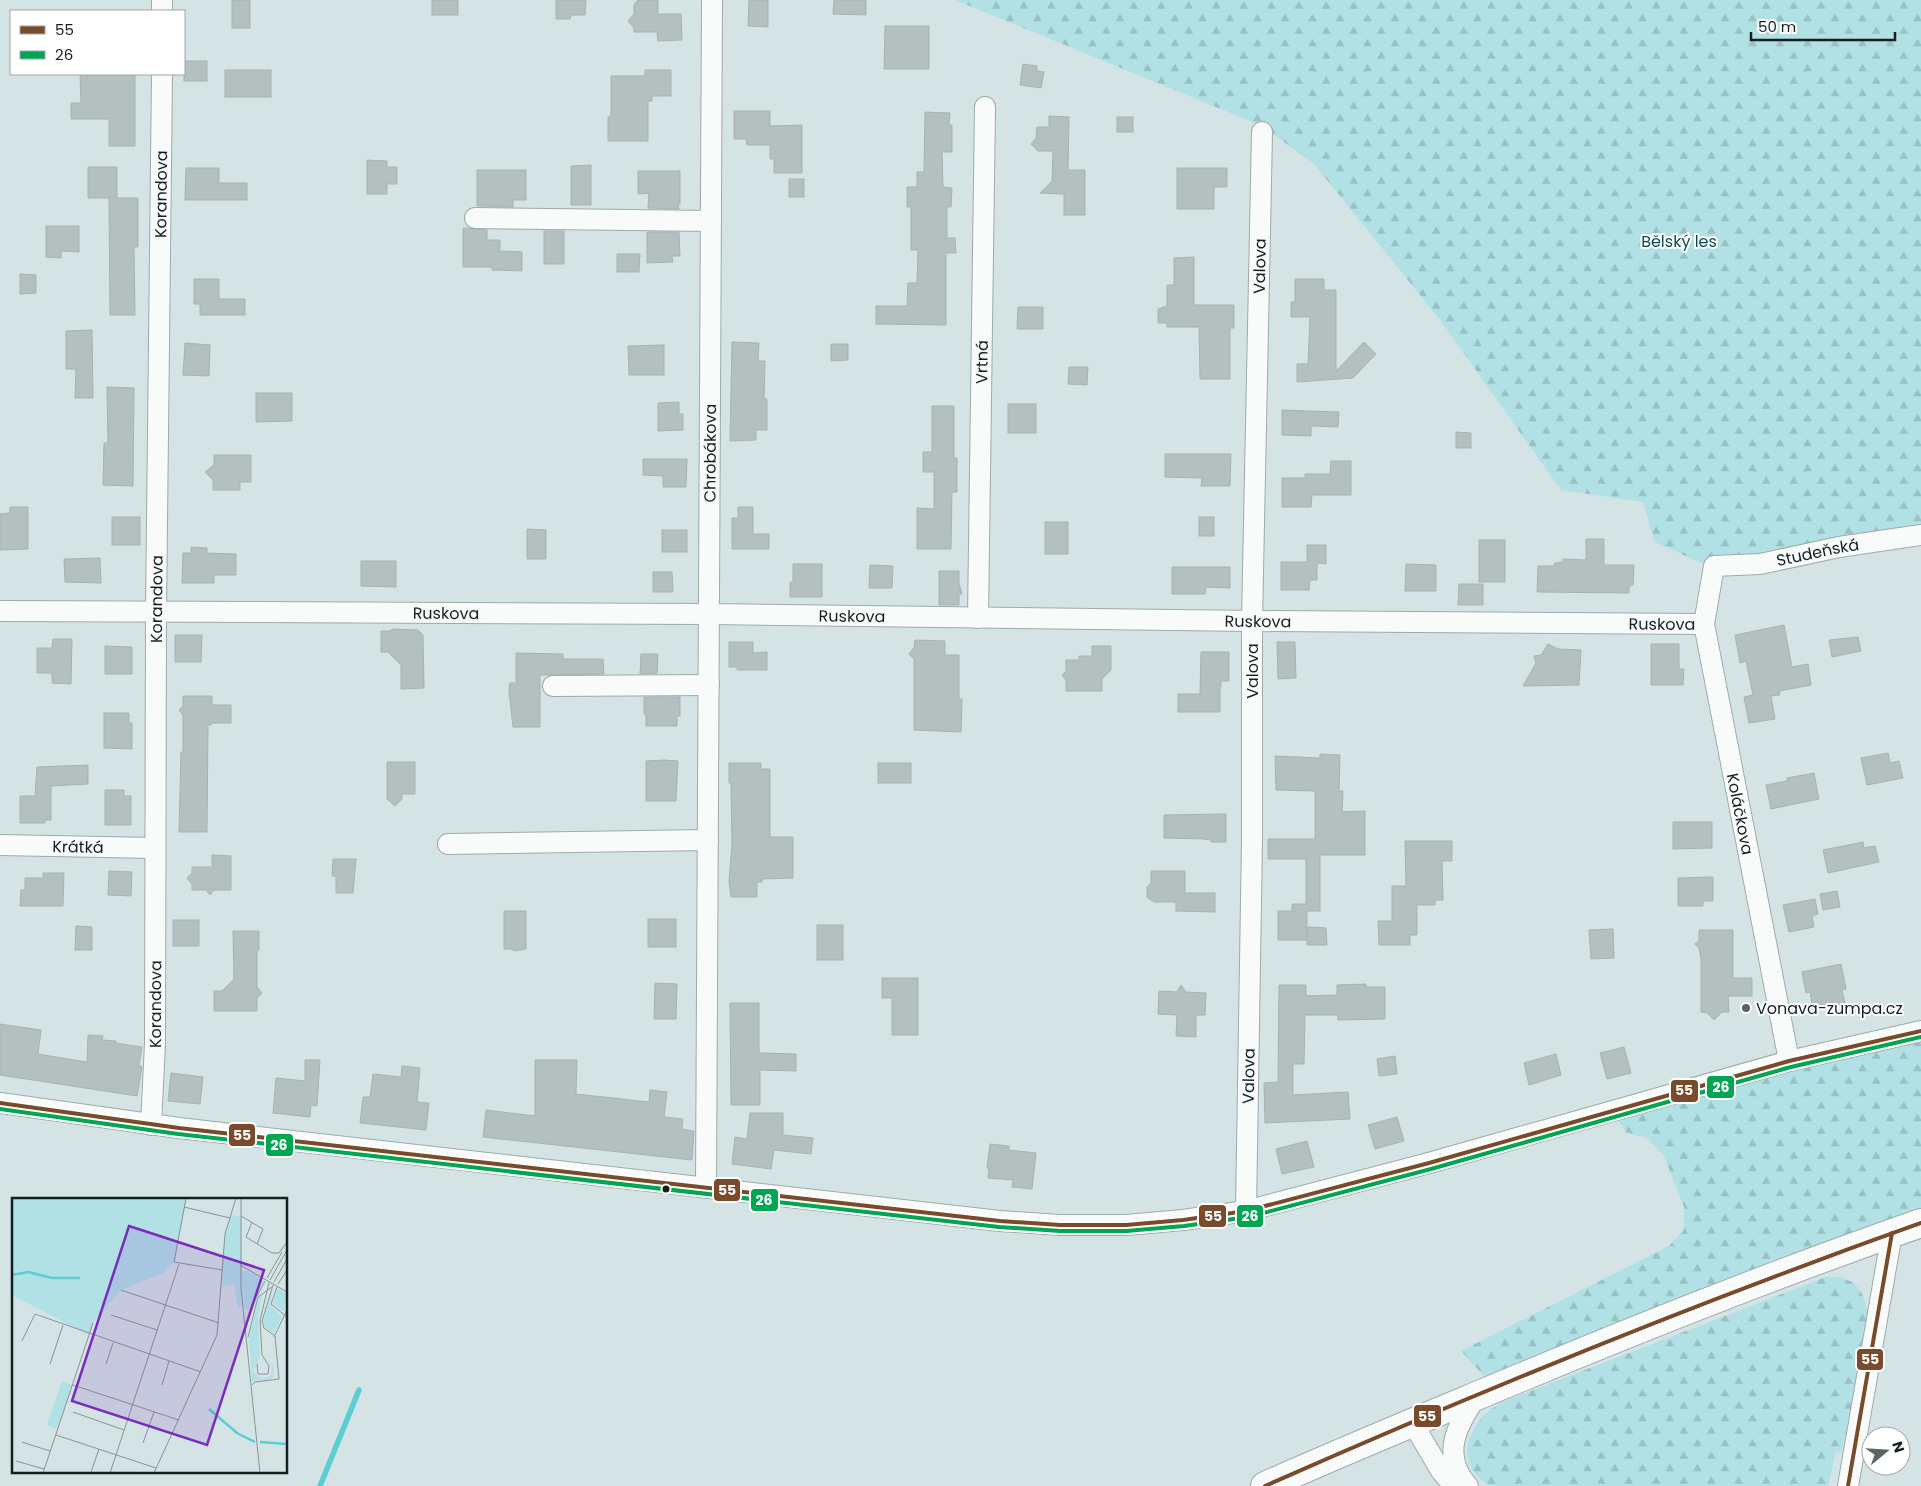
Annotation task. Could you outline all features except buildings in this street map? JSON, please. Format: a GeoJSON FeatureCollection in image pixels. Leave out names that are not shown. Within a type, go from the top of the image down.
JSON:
{"type":"FeatureCollection","features":[{"type":"Feature","properties":{"kind":"main road"},"geometry":{"type":"LineString","coordinates":[[1264,1486],[1412,1422],[1674,1314],[1921,1224]]}},
{"type":"Feature","properties":{"kind":"street","name":"Chrobákova"},"geometry":{"type":"LineString","coordinates":[[706,1188],[712,0]]}},
{"type":"Feature","properties":{"kind":"street","name":"Korandova"},"geometry":{"type":"LineString","coordinates":[[152,1125],[162,75]]}},
{"type":"Feature","properties":{"kind":"street","name":"Vrtná"},"geometry":{"type":"LineString","coordinates":[[978,618],[985,107]]}},
{"type":"Feature","properties":{"kind":"street","name":"Valova"},"geometry":{"type":"LineString","coordinates":[[1246,1210],[1252,839],[1252,621],[1262,132]]}},
{"type":"Feature","properties":{"kind":"street"},"geometry":{"type":"LineString","coordinates":[[475,218],[711,220]]}},
{"type":"Feature","properties":{"kind":"street","name":"Studeňská"},"geometry":{"type":"LineString","coordinates":[[1714,566],[1760,564],[1839,546],[1921,535]]}},
{"type":"Feature","properties":{"kind":"street","name":"Koláčkova"},"geometry":{"type":"LineString","coordinates":[[1714,566],[1704,624],[1789,1061]]}},
{"type":"Feature","properties":{"kind":"street","name":"Ruskova"},"geometry":{"type":"LineString","coordinates":[[0,612],[709,614],[1252,621],[1704,624]]}},
{"type":"Feature","properties":{"kind":"street"},"geometry":{"type":"LineString","coordinates":[[553,686],[709,685]]}},
{"type":"Feature","properties":{"kind":"street"},"geometry":{"type":"LineString","coordinates":[[448,844],[708,840]]}},
{"type":"Feature","properties":{"kind":"street","name":"Krátká"},"geometry":{"type":"LineString","coordinates":[[0,845],[154,848]]}},
{"type":"Feature","properties":{"kind":"street"},"geometry":{"type":"LineString","coordinates":[[0,1103],[152,1125],[1000,1221],[1060,1225],[1126,1225],[1183,1220],[1246,1210],[1429,1163],[1789,1061],[1921,1031]]}},
{"type":"Feature","properties":{"kind":"street"},"geometry":{"type":"LineString","coordinates":[[1848,1486],[1892,1233]]}},
{"type":"Feature","properties":{"kind":"street"},"geometry":{"type":"LineString","coordinates":[[1468,1486],[1461,1479],[1456,1466],[1453,1453],[1454,1439],[1461,1419],[1476,1396]]}},
{"type":"Feature","properties":{"kind":"street"},"geometry":{"type":"LineString","coordinates":[[1412,1422],[1441,1470],[1454,1486]]}},
{"type":"Feature","properties":{"kind":"green space","name":"Bělský les"},"geometry":{"type":"Polygon","coordinates":[[[955,0],[1921,0],[1921,544],[1725,574],[1655,542],[1643,502],[1561,490],[1441,321],[1314,164],[1262,126],[955,0]]]}},
{"type":"Feature","properties":{"kind":"green space"},"geometry":{"type":"Polygon","coordinates":[[[1921,1031],[1921,1224],[1495,1388],[1461,1351],[1669,1246],[1684,1230],[1684,1207],[1664,1156],[1647,1138],[1625,1132],[1613,1110],[1921,1031]]]}},
{"type":"Feature","properties":{"kind":"green space"},"geometry":{"type":"Polygon","coordinates":[[[1826,1277],[1846,1279],[1858,1288],[1865,1302],[1869,1321],[1842,1452],[1836,1451],[1828,1486],[1490,1486],[1478,1477],[1470,1466],[1469,1442],[1473,1430],[1490,1410],[1502,1402],[1826,1277]]]}},
{"type":"Feature","properties":{"kind":"waterway"},"geometry":{"type":"LineString","coordinates":[[320,1486],[359,1390]]}},
{"type":"Feature","properties":{"kind":"transit line","name":"55"},"geometry":{"type":"LineString","coordinates":[[0,1103],[179,1128],[1000,1221],[1060,1225],[1126,1225],[1183,1220],[1246,1211],[1429,1163],[1789,1061],[1921,1031]]}},
{"type":"Feature","properties":{"kind":"transit line","name":"26"},"geometry":{"type":"LineString","coordinates":[[0,1109],[178,1134],[999,1227],[1060,1231],[1126,1231],[1184,1226],[1248,1217],[1431,1169],[1791,1067],[1921,1037]]}},
{"type":"Feature","properties":{"kind":"transit line","name":"55"},"geometry":{"type":"LineString","coordinates":[[1265,1486],[1590,1348],[1755,1284],[1921,1223]]}},
{"type":"Feature","properties":{"kind":"transit line","name":"55"},"geometry":{"type":"LineString","coordinates":[[1848,1486],[1892,1233]]}},
{"type":"Feature","properties":{"kind":"place","name":"Vonava-zumpa.cz"},"geometry":{"type":"Point","coordinates":[1746,1008]}}]}
